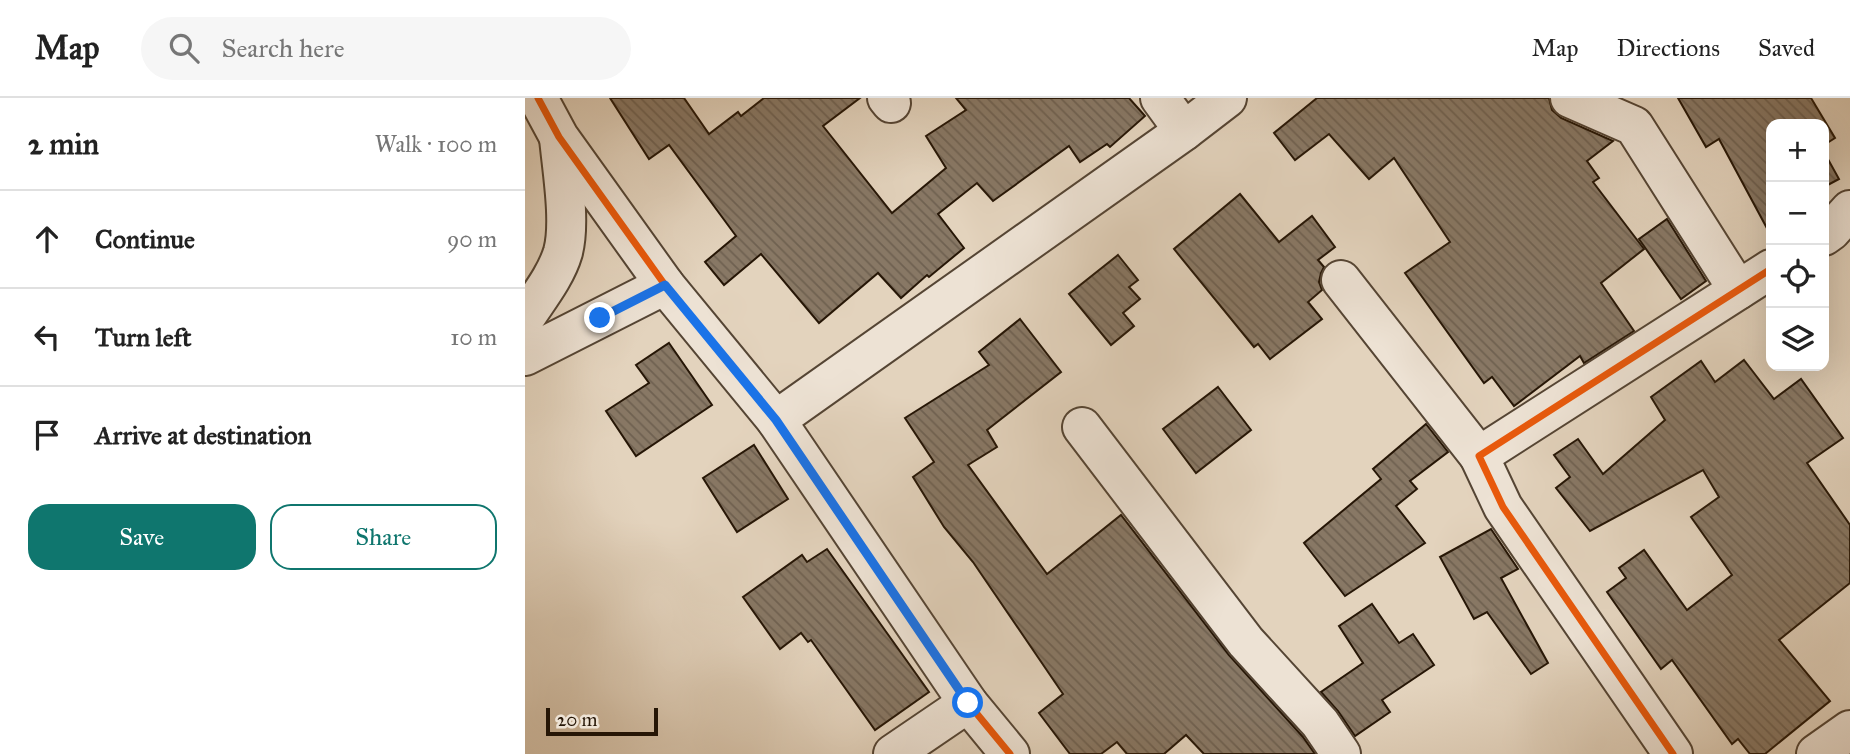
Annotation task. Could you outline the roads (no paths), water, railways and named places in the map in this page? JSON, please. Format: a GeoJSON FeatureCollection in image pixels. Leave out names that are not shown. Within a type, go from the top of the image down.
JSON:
{"type":"FeatureCollection","features":[{"type":"Feature","properties":{"kind":"street"},"geometry":{"type":"LineString","coordinates":[[538,98],[559,138],[665,285],[776,420],[968,703],[1010,754]]}},
{"type":"Feature","properties":{"kind":"street"},"geometry":{"type":"LineString","coordinates":[[1160,98],[1184,131]]}},
{"type":"Feature","properties":{"kind":"street"},"geometry":{"type":"LineString","coordinates":[[776,420],[1227,98]]}},
{"type":"Feature","properties":{"kind":"street"},"geometry":{"type":"LineString","coordinates":[[1570,98],[1634,126],[1738,290]]}},
{"type":"Feature","properties":{"kind":"street"},"geometry":{"type":"LineString","coordinates":[[525,318],[556,268],[563,251],[565,215],[559,138]]}},
{"type":"Feature","properties":{"kind":"street"},"geometry":{"type":"LineString","coordinates":[[1829,232],[1850,210]]}},
{"type":"Feature","properties":{"kind":"street"},"geometry":{"type":"LineString","coordinates":[[1479,456],[1766,272]]}},
{"type":"Feature","properties":{"kind":"street"},"geometry":{"type":"LineString","coordinates":[[1341,280],[1479,456],[1503,507],[1673,754]]}},
{"type":"Feature","properties":{"kind":"street"},"geometry":{"type":"LineString","coordinates":[[525,356],[665,285]]}},
{"type":"Feature","properties":{"kind":"street"},"geometry":{"type":"LineString","coordinates":[[1082,427],[1246,642],[1321,723],[1341,754]]}},
{"type":"Feature","properties":{"kind":"street"},"geometry":{"type":"LineString","coordinates":[[894,754],[968,703]]}},
{"type":"Feature","properties":{"kind":"street"},"geometry":{"type":"LineString","coordinates":[[1816,754],[1850,730]]}}]}
